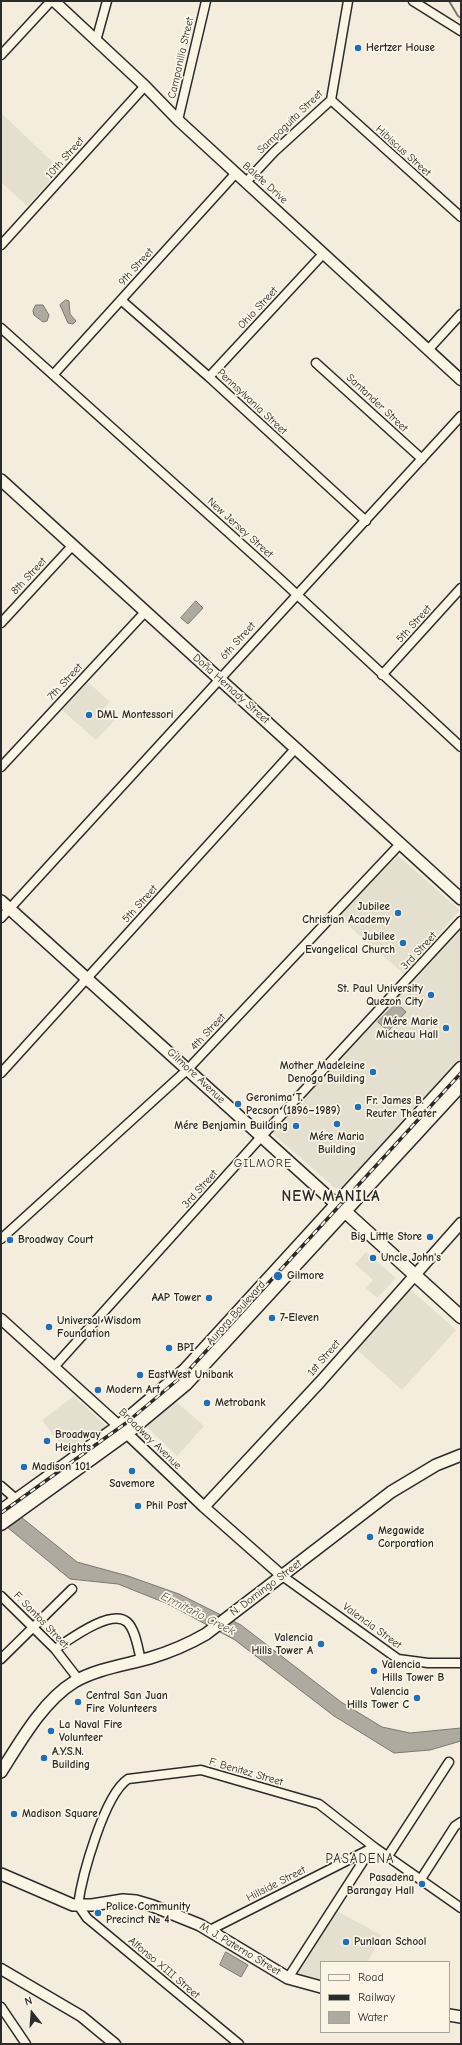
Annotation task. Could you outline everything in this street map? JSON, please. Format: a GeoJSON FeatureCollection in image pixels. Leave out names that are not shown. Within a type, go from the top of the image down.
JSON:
{"type":"FeatureCollection","features":[{"type":"Feature","properties":{"kind":"main road","name":"Doña Hemady Street"},"geometry":{"type":"LineString","coordinates":[[1,480],[461,899]]}},
{"type":"Feature","properties":{"kind":"main road","name":"Gilmore Avenue"},"geometry":{"type":"LineString","coordinates":[[1,900],[461,1317]]}},
{"type":"Feature","properties":{"kind":"main road","name":"Aurora Boulevard"},"geometry":{"type":"LineString","coordinates":[[340,1207],[461,1068]]}},
{"type":"Feature","properties":{"kind":"main road","name":"Aurora Boulevard"},"geometry":{"type":"LineString","coordinates":[[1,1524],[11,1507],[123,1429],[185,1370],[340,1207],[461,1085]]}},
{"type":"Feature","properties":{"kind":"main road","name":"N. Domingo Street"},"geometry":{"type":"LineString","coordinates":[[1,1772],[42,1713],[61,1692],[79,1680],[98,1672],[184,1647],[206,1634],[391,1492],[431,1468],[461,1455]]}},
{"type":"Feature","properties":{"kind":"main road","name":"M. J. Paterno Street"},"geometry":{"type":"LineString","coordinates":[[1,1874],[54,1898],[78,1905],[122,1900],[136,1901],[172,1913],[210,1930],[288,1978],[320,1986]]}},
{"type":"Feature","properties":{"kind":"main road"},"geometry":{"type":"LineString","coordinates":[[450,2015],[461,2017]]}},
{"type":"Feature","properties":{"kind":"street"},"geometry":{"type":"LineString","coordinates":[[1,55],[51,1]]}},
{"type":"Feature","properties":{"kind":"street","name":"Balete Drive"},"geometry":{"type":"LineString","coordinates":[[54,1],[146,86],[178,120],[461,380]]}},
{"type":"Feature","properties":{"kind":"street"},"geometry":{"type":"LineString","coordinates":[[96,40],[107,1]]}},
{"type":"Feature","properties":{"kind":"street","name":"Campanilla Street"},"geometry":{"type":"LineString","coordinates":[[178,120],[206,1]]}},
{"type":"Feature","properties":{"kind":"street","name":"Sampaguita Street"},"geometry":{"type":"LineString","coordinates":[[246,182],[274,152],[331,100],[348,1]]}},
{"type":"Feature","properties":{"kind":"street"},"geometry":{"type":"LineString","coordinates":[[413,1],[461,30]]}},
{"type":"Feature","properties":{"kind":"street","name":"10th Street"},"geometry":{"type":"LineString","coordinates":[[1,245],[146,86]]}},
{"type":"Feature","properties":{"kind":"street","name":"Hibiscus Street"},"geometry":{"type":"LineString","coordinates":[[331,100],[461,217]]}},
{"type":"Feature","properties":{"kind":"street","name":"9th Street"},"geometry":{"type":"LineString","coordinates":[[53,375],[236,173]]}},
{"type":"Feature","properties":{"kind":"street","name":"Ohio Street"},"geometry":{"type":"LineString","coordinates":[[209,377],[323,254]]}},
{"type":"Feature","properties":{"kind":"street","name":"Pennsylvania Street"},"geometry":{"type":"LineString","coordinates":[[121,300],[209,377],[366,521]]}},
{"type":"Feature","properties":{"kind":"street"},"geometry":{"type":"LineString","coordinates":[[428,350],[461,314]]}},
{"type":"Feature","properties":{"kind":"street","name":"New Jersey Street"},"geometry":{"type":"LineString","coordinates":[[1,328],[296,595],[461,747]]}},
{"type":"Feature","properties":{"kind":"street","name":"Santander Street"},"geometry":{"type":"LineString","coordinates":[[316,363],[422,459]]}},
{"type":"Feature","properties":{"kind":"street","name":"6th Street"},"geometry":{"type":"LineString","coordinates":[[1,918],[461,416]]}},
{"type":"Feature","properties":{"kind":"street","name":"8th Street"},"geometry":{"type":"LineString","coordinates":[[1,623],[73,545]]}},
{"type":"Feature","properties":{"kind":"street","name":"5th Street"},"geometry":{"type":"LineString","coordinates":[[382,675],[461,588]]}},
{"type":"Feature","properties":{"kind":"street","name":"7th Street"},"geometry":{"type":"LineString","coordinates":[[1,767],[146,611]]}},
{"type":"Feature","properties":{"kind":"street","name":"5th Street"},"geometry":{"type":"LineString","coordinates":[[1,1073],[295,749]]}},
{"type":"Feature","properties":{"kind":"street","name":"4th Street"},"geometry":{"type":"LineString","coordinates":[[1,1239],[188,1069],[400,844]]}},
{"type":"Feature","properties":{"kind":"street","name":"3rd Street"},"geometry":{"type":"LineString","coordinates":[[54,1367],[261,1137],[461,921]]}},
{"type":"Feature","properties":{"kind":"street","name":"1st Street"},"geometry":{"type":"LineString","coordinates":[[204,1507],[320,1381],[461,1222]]}},
{"type":"Feature","properties":{"kind":"street","name":"Broadway Avenue"},"geometry":{"type":"LineString","coordinates":[[1,1319],[123,1429],[204,1507],[282,1575]]}},
{"type":"Feature","properties":{"kind":"street"},"geometry":{"type":"LineString","coordinates":[[1,1486],[11,1507]]}},
{"type":"Feature","properties":{"kind":"street","name":"Valencia Street"},"geometry":{"type":"LineString","coordinates":[[282,1575],[398,1659],[428,1664],[461,1663]]}},
{"type":"Feature","properties":{"kind":"street"},"geometry":{"type":"LineString","coordinates":[[1,1660],[72,1589]]}},
{"type":"Feature","properties":{"kind":"street","name":"F. Santos Street"},"geometry":{"type":"LineString","coordinates":[[1,1596],[55,1649],[79,1680]]}},
{"type":"Feature","properties":{"kind":"street"},"geometry":{"type":"LineString","coordinates":[[55,1649],[89,1626],[120,1619],[126,1621],[130,1626],[141,1660]]}},
{"type":"Feature","properties":{"kind":"street"},"geometry":{"type":"LineString","coordinates":[[388,1856],[449,1762]]}},
{"type":"Feature","properties":{"kind":"street","name":"F. Benitez Street"},"geometry":{"type":"LineString","coordinates":[[78,1905],[99,1823],[121,1783],[128,1779],[201,1770],[320,1804],[373,1848],[388,1856],[461,1908]]}},
{"type":"Feature","properties":{"kind":"street"},"geometry":{"type":"LineString","coordinates":[[421,1879],[455,1826],[461,1822]]}},
{"type":"Feature","properties":{"kind":"street"},"geometry":{"type":"LineString","coordinates":[[288,1978],[373,1848]]}},
{"type":"Feature","properties":{"kind":"street","name":"Hillside Street"},"geometry":{"type":"LineString","coordinates":[[210,1930],[373,1848]]}},
{"type":"Feature","properties":{"kind":"street","name":"Alfonso XIII Street"},"geometry":{"type":"LineString","coordinates":[[78,1905],[87,1918],[239,2044]]}},
{"type":"Feature","properties":{"kind":"street"},"geometry":{"type":"LineString","coordinates":[[1,1969],[80,2016],[115,2044]]}},
{"type":"Feature","properties":{"kind":"street"},"geometry":{"type":"LineString","coordinates":[[1,2007],[26,2044]]}},
{"type":"Feature","properties":{"kind":"shaded area"},"geometry":{"type":"Polygon","coordinates":[[[1,113],[61,170],[27,206],[1,182],[1,113]]]}},
{"type":"Feature","properties":{"kind":"shaded area","name":"DML Montessori"},"geometry":{"type":"Polygon","coordinates":[[[88,682],[110,702],[103,709],[115,720],[96,740],[62,710],[88,682]]]}},
{"type":"Feature","properties":{"kind":"shaded area","name":"Jubilee Christian Academy"},"geometry":{"type":"Polygon","coordinates":[[[395,853],[460,910],[404,974],[336,915],[395,853]]]}},
{"type":"Feature","properties":{"kind":"shaded area","name":"St. Paul University Quezon City"},"geometry":{"type":"Polygon","coordinates":[[[461,930],[461,1061],[360,1172],[358,1170],[355,1172],[355,1176],[345,1188],[341,1190],[335,1188],[272,1133],[461,930]]]}},
{"type":"Feature","properties":{"kind":"shaded area"},"geometry":{"type":"Polygon","coordinates":[[[366,1252],[396,1278],[377,1298],[366,1288],[373,1280],[355,1264],[366,1252]]]}},
{"type":"Feature","properties":{"kind":"shaded area"},"geometry":{"type":"Polygon","coordinates":[[[410,1289],[456,1330],[402,1390],[356,1349],[410,1289]]]}},
{"type":"Feature","properties":{"kind":"shaded area"},"geometry":{"type":"Polygon","coordinates":[[[74,1396],[106,1426],[68,1455],[42,1420],[74,1396]]]}},
{"type":"Feature","properties":{"kind":"shaded area"},"geometry":{"type":"Polygon","coordinates":[[[173,1399],[204,1426],[177,1456],[143,1423],[173,1399]]]}},
{"type":"Feature","properties":{"kind":"shaded area","name":"Punlaan School"},"geometry":{"type":"Polygon","coordinates":[[[335,1910],[381,1935],[368,1961],[320,1961],[320,1983],[292,1977],[335,1910]]]}},
{"type":"Feature","properties":{"kind":"water"},"geometry":{"type":"Polygon","coordinates":[[[66,300],[69,301],[70,314],[76,321],[73,324],[68,323],[60,305],[66,300]]]}},
{"type":"Feature","properties":{"kind":"water"},"geometry":{"type":"Polygon","coordinates":[[[36,305],[43,305],[49,315],[47,321],[43,322],[34,315],[33,311],[36,305]]]}},
{"type":"Feature","properties":{"kind":"water"},"geometry":{"type":"Polygon","coordinates":[[[196,601],[203,608],[188,624],[181,618],[196,601]]]}},
{"type":"Feature","properties":{"kind":"water"},"geometry":{"type":"Polygon","coordinates":[[[397,1003],[406,1012],[388,1031],[378,1022],[397,1003]]]}},
{"type":"Feature","properties":{"kind":"water","name":"Ermitaño Creek"},"geometry":{"type":"Polygon","coordinates":[[[1,1501],[77,1562],[128,1576],[179,1594],[241,1625],[341,1702],[382,1727],[410,1733],[461,1728],[461,1741],[430,1750],[394,1753],[334,1716],[235,1640],[168,1604],[118,1584],[70,1579],[1,1522],[1,1501]]]}},
{"type":"Feature","properties":{"kind":"water"},"geometry":{"type":"Polygon","coordinates":[[[226,1952],[248,1965],[241,1977],[220,1965],[226,1952]]]}},
{"type":"Feature","properties":{"kind":"waterway"},"geometry":{"type":"LineString","coordinates":[[449,1],[458,16],[461,18]]}},
{"type":"Feature","properties":{"kind":"railway"},"geometry":{"type":"LineString","coordinates":[[1,1513],[126,1423],[187,1372],[461,1073]]}},
{"type":"Feature","properties":{"kind":"place","name":"Hertzer House"},"geometry":{"type":"Point","coordinates":[358,48]}},
{"type":"Feature","properties":{"kind":"place","name":"DML Montessori"},"geometry":{"type":"Point","coordinates":[89,715]}},
{"type":"Feature","properties":{"kind":"place","name":"Jubilee Christian Academy"},"geometry":{"type":"Point","coordinates":[398,913]}},
{"type":"Feature","properties":{"kind":"place","name":"Jubilee Evangelical Church"},"geometry":{"type":"Point","coordinates":[403,943]}},
{"type":"Feature","properties":{"kind":"place","name":"St. Paul University Quezon City"},"geometry":{"type":"Point","coordinates":[431,995]}},
{"type":"Feature","properties":{"kind":"place","name":"Mére Marie Micheau Hall"},"geometry":{"type":"Point","coordinates":[446,1028]}},
{"type":"Feature","properties":{"kind":"place","name":"Mother Madeleine Denoga Building"},"geometry":{"type":"Point","coordinates":[373,1072]}},
{"type":"Feature","properties":{"kind":"place","name":"Geronima T. Pecson (1896–1989)"},"geometry":{"type":"Point","coordinates":[238,1104]}},
{"type":"Feature","properties":{"kind":"place","name":"Fr. James B. Reuter Theater"},"geometry":{"type":"Point","coordinates":[358,1107]}},
{"type":"Feature","properties":{"kind":"place","name":"Mére Maria Building"},"geometry":{"type":"Point","coordinates":[337,1124]}},
{"type":"Feature","properties":{"kind":"place","name":"Mére Benjamin Building"},"geometry":{"type":"Point","coordinates":[296,1126]}},
{"type":"Feature","properties":{"kind":"place","name":"Big Little Store"},"geometry":{"type":"Point","coordinates":[430,1237]}},
{"type":"Feature","properties":{"kind":"place","name":"Broadway Court"},"geometry":{"type":"Point","coordinates":[10,1240]}},
{"type":"Feature","properties":{"kind":"place","name":"Uncle John's"},"geometry":{"type":"Point","coordinates":[373,1258]}},
{"type":"Feature","properties":{"kind":"place","name":"Gilmore"},"geometry":{"type":"Point","coordinates":[278,1276]}},
{"type":"Feature","properties":{"kind":"place","name":"AAP Tower"},"geometry":{"type":"Point","coordinates":[209,1298]}},
{"type":"Feature","properties":{"kind":"place","name":"7-Eleven"},"geometry":{"type":"Point","coordinates":[272,1318]}},
{"type":"Feature","properties":{"kind":"place","name":"Universal Wisdom Foundation"},"geometry":{"type":"Point","coordinates":[49,1327]}},
{"type":"Feature","properties":{"kind":"place","name":"BPI"},"geometry":{"type":"Point","coordinates":[169,1348]}},
{"type":"Feature","properties":{"kind":"place","name":"EastWest Unibank"},"geometry":{"type":"Point","coordinates":[140,1375]}},
{"type":"Feature","properties":{"kind":"place","name":"Modern Art"},"geometry":{"type":"Point","coordinates":[98,1390]}},
{"type":"Feature","properties":{"kind":"place","name":"Metrobank"},"geometry":{"type":"Point","coordinates":[207,1403]}},
{"type":"Feature","properties":{"kind":"place","name":"Broadway Heights"},"geometry":{"type":"Point","coordinates":[47,1441]}},
{"type":"Feature","properties":{"kind":"place","name":"Madison 101"},"geometry":{"type":"Point","coordinates":[24,1467]}},
{"type":"Feature","properties":{"kind":"place","name":"Savemore"},"geometry":{"type":"Point","coordinates":[132,1471]}},
{"type":"Feature","properties":{"kind":"place","name":"Phil Post"},"geometry":{"type":"Point","coordinates":[138,1506]}},
{"type":"Feature","properties":{"kind":"place","name":"Megawide Corporation"},"geometry":{"type":"Point","coordinates":[370,1537]}},
{"type":"Feature","properties":{"kind":"place","name":"Valencia Hills Tower A"},"geometry":{"type":"Point","coordinates":[321,1644]}},
{"type":"Feature","properties":{"kind":"place","name":"Valencia Hills Tower B"},"geometry":{"type":"Point","coordinates":[374,1671]}},
{"type":"Feature","properties":{"kind":"place","name":"Valencia Hills Tower C"},"geometry":{"type":"Point","coordinates":[417,1698]}},
{"type":"Feature","properties":{"kind":"place","name":"Central San Juan Fire Volunteers"},"geometry":{"type":"Point","coordinates":[78,1702]}},
{"type":"Feature","properties":{"kind":"place","name":"La Naval Fire Volunteer"},"geometry":{"type":"Point","coordinates":[51,1731]}},
{"type":"Feature","properties":{"kind":"place","name":"A.Y.S.N. Building"},"geometry":{"type":"Point","coordinates":[44,1758]}},
{"type":"Feature","properties":{"kind":"place","name":"Madison Square"},"geometry":{"type":"Point","coordinates":[14,1814]}},
{"type":"Feature","properties":{"kind":"place","name":"Pasadena Barangay Hall"},"geometry":{"type":"Point","coordinates":[422,1884]}},
{"type":"Feature","properties":{"kind":"place","name":"Police Community Precinct № 4"},"geometry":{"type":"Point","coordinates":[98,1913]}},
{"type":"Feature","properties":{"kind":"place","name":"Punlaan School"},"geometry":{"type":"Point","coordinates":[346,1942]}},
{"type":"Feature","properties":{"kind":"district","name":"GILMORE"},"geometry":{"type":"Point","coordinates":[263,1164]}},
{"type":"Feature","properties":{"kind":"district","name":"NEW MANILA"},"geometry":{"type":"Point","coordinates":[331,1197]}},
{"type":"Feature","properties":{"kind":"district","name":"PASADENA"},"geometry":{"type":"Point","coordinates":[360,1859]}}]}
